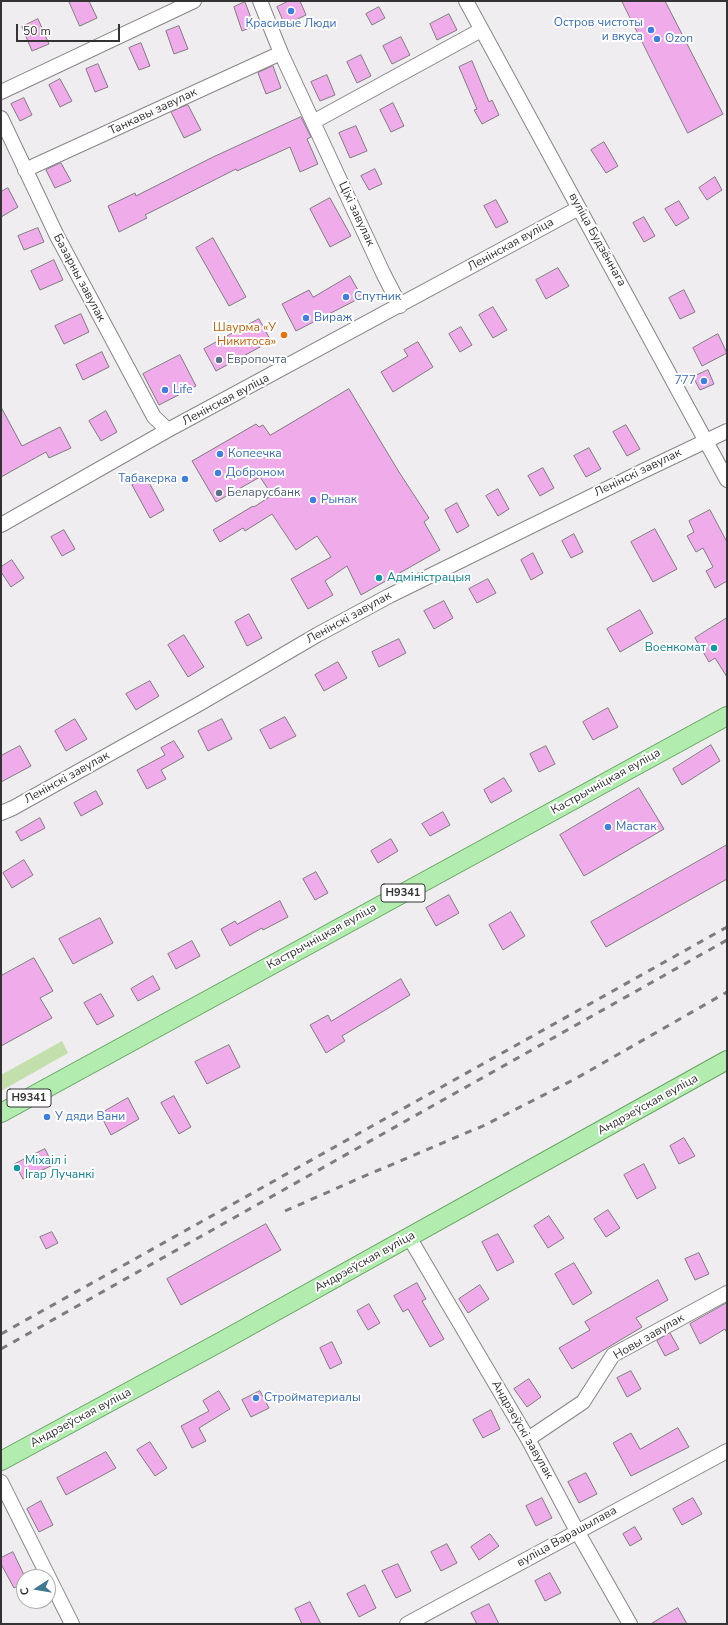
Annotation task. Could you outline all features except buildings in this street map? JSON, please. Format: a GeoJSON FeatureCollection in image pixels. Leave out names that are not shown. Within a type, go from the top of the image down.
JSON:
{"type":"FeatureCollection","features":[{"type":"Feature","properties":{"kind":"main road","name":"Кастрычніцкая вуліца"},"geometry":{"type":"LineString","coordinates":[[1,1113],[727,716]]}},
{"type":"Feature","properties":{"kind":"main road","name":"Андрэеўская вуліца"},"geometry":{"type":"LineString","coordinates":[[1,1461],[409,1238],[727,1060]]}},
{"type":"Feature","properties":{"kind":"street"},"geometry":{"type":"LineString","coordinates":[[1,92],[194,1]]}},
{"type":"Feature","properties":{"kind":"street","name":"Ціхі завулак"},"geometry":{"type":"LineString","coordinates":[[260,1],[281,53],[385,279],[400,306]]}},
{"type":"Feature","properties":{"kind":"street","name":"вуліца Будзённага"},"geometry":{"type":"LineString","coordinates":[[466,1],[727,480]]}},
{"type":"Feature","properties":{"kind":"street"},"geometry":{"type":"LineString","coordinates":[[313,122],[481,30]]}},
{"type":"Feature","properties":{"kind":"street","name":"Танкавы завулак"},"geometry":{"type":"LineString","coordinates":[[25,170],[281,53]]}},
{"type":"Feature","properties":{"kind":"street","name":"Базарны завулак"},"geometry":{"type":"LineString","coordinates":[[1,118],[57,236],[154,417],[168,430]]}},
{"type":"Feature","properties":{"kind":"street","name":"Ленінская вуліца"},"geometry":{"type":"LineString","coordinates":[[1,525],[168,430],[579,208]]}},
{"type":"Feature","properties":{"kind":"street","name":"Ленінскі завулак"},"geometry":{"type":"LineString","coordinates":[[1,813],[20,804],[199,704],[389,596],[727,431]]}},
{"type":"Feature","properties":{"kind":"street","name":"Андрэеўскі завулак"},"geometry":{"type":"LineString","coordinates":[[409,1238],[528,1439],[630,1624]]}},
{"type":"Feature","properties":{"kind":"street","name":"Новы завулак"},"geometry":{"type":"LineString","coordinates":[[528,1439],[584,1402],[613,1355],[727,1293]]}},
{"type":"Feature","properties":{"kind":"street","name":"вуліца Варашылава"},"geometry":{"type":"LineString","coordinates":[[407,1624],[727,1451]]}},
{"type":"Feature","properties":{"kind":"street"},"geometry":{"type":"LineString","coordinates":[[1,1482],[72,1624]]}},
{"type":"Feature","properties":{"kind":"green space"},"geometry":{"type":"Polygon","coordinates":[[[62,1041],[68,1053],[1,1091],[1,1075],[62,1041]]]}},
{"type":"Feature","properties":{"kind":"railway"},"geometry":{"type":"LineString","coordinates":[[1,1334],[727,927]]}},
{"type":"Feature","properties":{"kind":"railway"},"geometry":{"type":"LineString","coordinates":[[1,1349],[727,940]]}},
{"type":"Feature","properties":{"kind":"railway"},"geometry":{"type":"LineString","coordinates":[[285,1211],[485,1125],[575,1079],[727,992]]}},
{"type":"Feature","properties":{"kind":"place","name":"Красивые Люди"},"geometry":{"type":"Point","coordinates":[291,11]}},
{"type":"Feature","properties":{"kind":"place","name":"Остров чистоты и вкуса"},"geometry":{"type":"Point","coordinates":[651,30]}},
{"type":"Feature","properties":{"kind":"place","name":"Ozon"},"geometry":{"type":"Point","coordinates":[657,39]}},
{"type":"Feature","properties":{"kind":"place","name":"Спутник"},"geometry":{"type":"Point","coordinates":[346,297]}},
{"type":"Feature","properties":{"kind":"place","name":"Вираж"},"geometry":{"type":"Point","coordinates":[306,318]}},
{"type":"Feature","properties":{"kind":"place","name":"Шаурма «У Никитоса»"},"geometry":{"type":"Point","coordinates":[284,335]}},
{"type":"Feature","properties":{"kind":"place","name":"Европочта"},"geometry":{"type":"Point","coordinates":[219,360]}},
{"type":"Feature","properties":{"kind":"place","name":"777"},"geometry":{"type":"Point","coordinates":[704,381]}},
{"type":"Feature","properties":{"kind":"place","name":"Life"},"geometry":{"type":"Point","coordinates":[165,390]}},
{"type":"Feature","properties":{"kind":"place","name":"Копеечка"},"geometry":{"type":"Point","coordinates":[220,454]}},
{"type":"Feature","properties":{"kind":"place","name":"Доброном"},"geometry":{"type":"Point","coordinates":[218,473]}},
{"type":"Feature","properties":{"kind":"place","name":"Табакерка"},"geometry":{"type":"Point","coordinates":[185,479]}},
{"type":"Feature","properties":{"kind":"place","name":"Беларусбанк"},"geometry":{"type":"Point","coordinates":[219,493]}},
{"type":"Feature","properties":{"kind":"place","name":"Рынак"},"geometry":{"type":"Point","coordinates":[313,500]}},
{"type":"Feature","properties":{"kind":"place","name":"Адміністрацыя"},"geometry":{"type":"Point","coordinates":[379,578]}},
{"type":"Feature","properties":{"kind":"place","name":"Военкомат"},"geometry":{"type":"Point","coordinates":[714,648]}},
{"type":"Feature","properties":{"kind":"place","name":"Мастак"},"geometry":{"type":"Point","coordinates":[608,827]}},
{"type":"Feature","properties":{"kind":"place","name":"У дяди Вани"},"geometry":{"type":"Point","coordinates":[47,1117]}},
{"type":"Feature","properties":{"kind":"place","name":"Міхаіл і Ігар Лучанкі"},"geometry":{"type":"Point","coordinates":[17,1168]}},
{"type":"Feature","properties":{"kind":"place","name":"Стройматериалы"},"geometry":{"type":"Point","coordinates":[256,1398]}}]}
